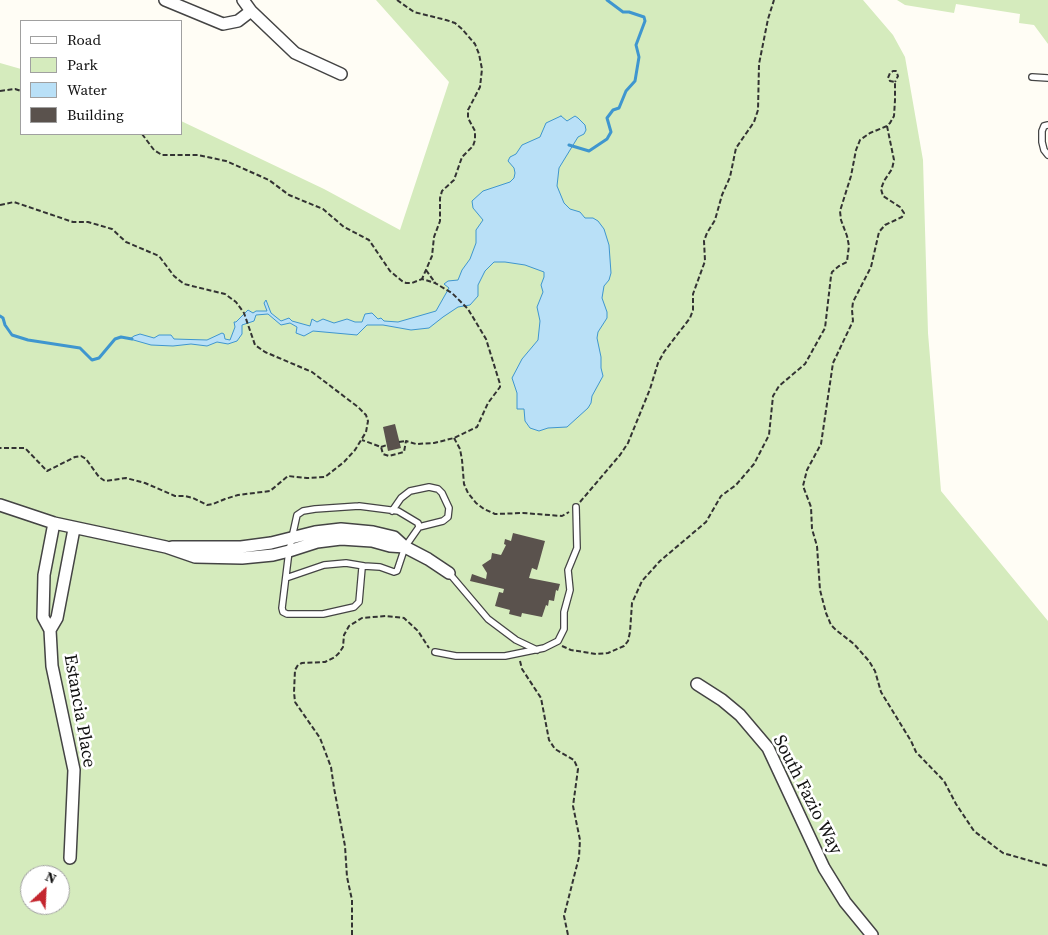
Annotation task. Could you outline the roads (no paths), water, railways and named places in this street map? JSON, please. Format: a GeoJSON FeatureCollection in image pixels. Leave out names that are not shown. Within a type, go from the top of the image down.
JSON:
{"type":"FeatureCollection","features":[{"type":"Feature","properties":{"kind":"street"},"geometry":{"type":"LineString","coordinates":[[165,0],[223,24],[238,22],[251,11]]}},
{"type":"Feature","properties":{"kind":"street"},"geometry":{"type":"LineString","coordinates":[[243,0],[251,11],[295,53],[341,74]]}},
{"type":"Feature","properties":{"kind":"street"},"geometry":{"type":"LineString","coordinates":[[0,505],[54,524],[166,547],[195,558],[242,558],[290,551],[317,542],[341,539],[405,547]]}},
{"type":"Feature","properties":{"kind":"street","name":"Estancia Place"},"geometry":{"type":"LineString","coordinates":[[54,524],[44,579],[43,617],[50,630],[52,666],[74,770],[70,858]]}},
{"type":"Feature","properties":{"kind":"street","name":"Estancia Place"},"geometry":{"type":"LineString","coordinates":[[50,630],[57,618],[74,528]]}},
{"type":"Feature","properties":{"kind":"street"},"geometry":{"type":"LineString","coordinates":[[166,547],[241,547],[271,543],[315,532],[341,529],[374,532],[394,537],[405,547],[428,559],[449,574]]}},
{"type":"Feature","properties":{"kind":"street","name":"South Fazio Way"},"geometry":{"type":"LineString","coordinates":[[697,684],[722,700],[740,715],[768,748],[824,868],[845,902],[872,935]]}},
{"type":"Feature","properties":{"kind":"lane"},"geometry":{"type":"LineString","coordinates":[[1032,77],[1048,78]]}},
{"type":"Feature","properties":{"kind":"lane"},"geometry":{"type":"LineString","coordinates":[[1048,125],[1044,126],[1042,131],[1042,142],[1044,150],[1048,155]]}},
{"type":"Feature","properties":{"kind":"lane"},"geometry":{"type":"LineString","coordinates":[[286,578],[324,565],[346,563],[397,571],[405,547],[419,527],[443,521],[448,517],[449,508],[442,493],[438,489],[429,487],[410,491],[392,511]]}},
{"type":"Feature","properties":{"kind":"lane"},"geometry":{"type":"LineString","coordinates":[[364,566],[357,606],[323,614],[287,614],[284,612],[282,608],[292,538],[297,515],[302,511],[359,506],[392,511],[410,517],[418,523],[419,527]]}},
{"type":"Feature","properties":{"kind":"lane"},"geometry":{"type":"LineString","coordinates":[[435,652],[456,656],[482,657],[537,650],[555,644],[564,629],[564,612],[570,585],[568,570],[577,548],[576,507]]}},
{"type":"Feature","properties":{"kind":"lane"},"geometry":{"type":"LineString","coordinates":[[449,574],[488,619],[516,640],[537,650]]}},
{"type":"Feature","properties":{"kind":"water"},"geometry":{"type":"Polygon","coordinates":[[[561,116],[567,121],[575,116],[585,125],[586,130],[584,134],[578,137],[559,168],[557,186],[564,203],[570,209],[580,212],[585,218],[593,218],[604,229],[609,245],[611,273],[609,280],[604,286],[602,298],[607,318],[598,332],[597,338],[603,376],[588,408],[567,427],[548,428],[539,431],[530,428],[525,421],[524,409],[517,409],[517,393],[512,378],[522,359],[538,340],[540,321],[537,307],[543,292],[541,285],[544,277],[544,272],[525,265],[494,262],[485,271],[478,285],[478,296],[470,305],[458,307],[429,328],[411,330],[383,325],[367,325],[357,335],[313,331],[304,336],[296,333],[297,327],[290,323],[281,325],[268,314],[256,315],[254,321],[242,325],[242,334],[237,341],[228,344],[217,342],[207,346],[191,344],[173,346],[151,345],[130,339],[140,334],[154,338],[159,335],[171,335],[174,339],[207,340],[222,333],[225,339],[230,340],[235,327],[234,322],[248,310],[253,313],[256,311],[267,311],[264,303],[266,300],[271,313],[281,321],[289,318],[292,321],[310,326],[312,319],[317,322],[323,319],[334,323],[347,319],[362,322],[365,314],[372,313],[378,319],[398,322],[436,311],[449,288],[444,284],[448,281],[458,280],[470,259],[476,243],[476,230],[483,220],[473,208],[472,201],[483,191],[510,182],[514,178],[515,173],[514,168],[508,161],[510,157],[516,154],[522,145],[540,137],[546,123],[561,116]]]}},
{"type":"Feature","properties":{"kind":"waterway"},"geometry":{"type":"LineString","coordinates":[[569,145],[589,151],[607,139],[611,132],[607,118],[613,110],[619,108],[626,91],[635,81],[639,57],[636,45],[645,21],[644,17],[623,12],[607,0]]}},
{"type":"Feature","properties":{"kind":"waterway"},"geometry":{"type":"LineString","coordinates":[[0,316],[12,335],[28,340],[80,348],[92,360],[99,358],[115,339],[121,337],[132,339]]}}]}
